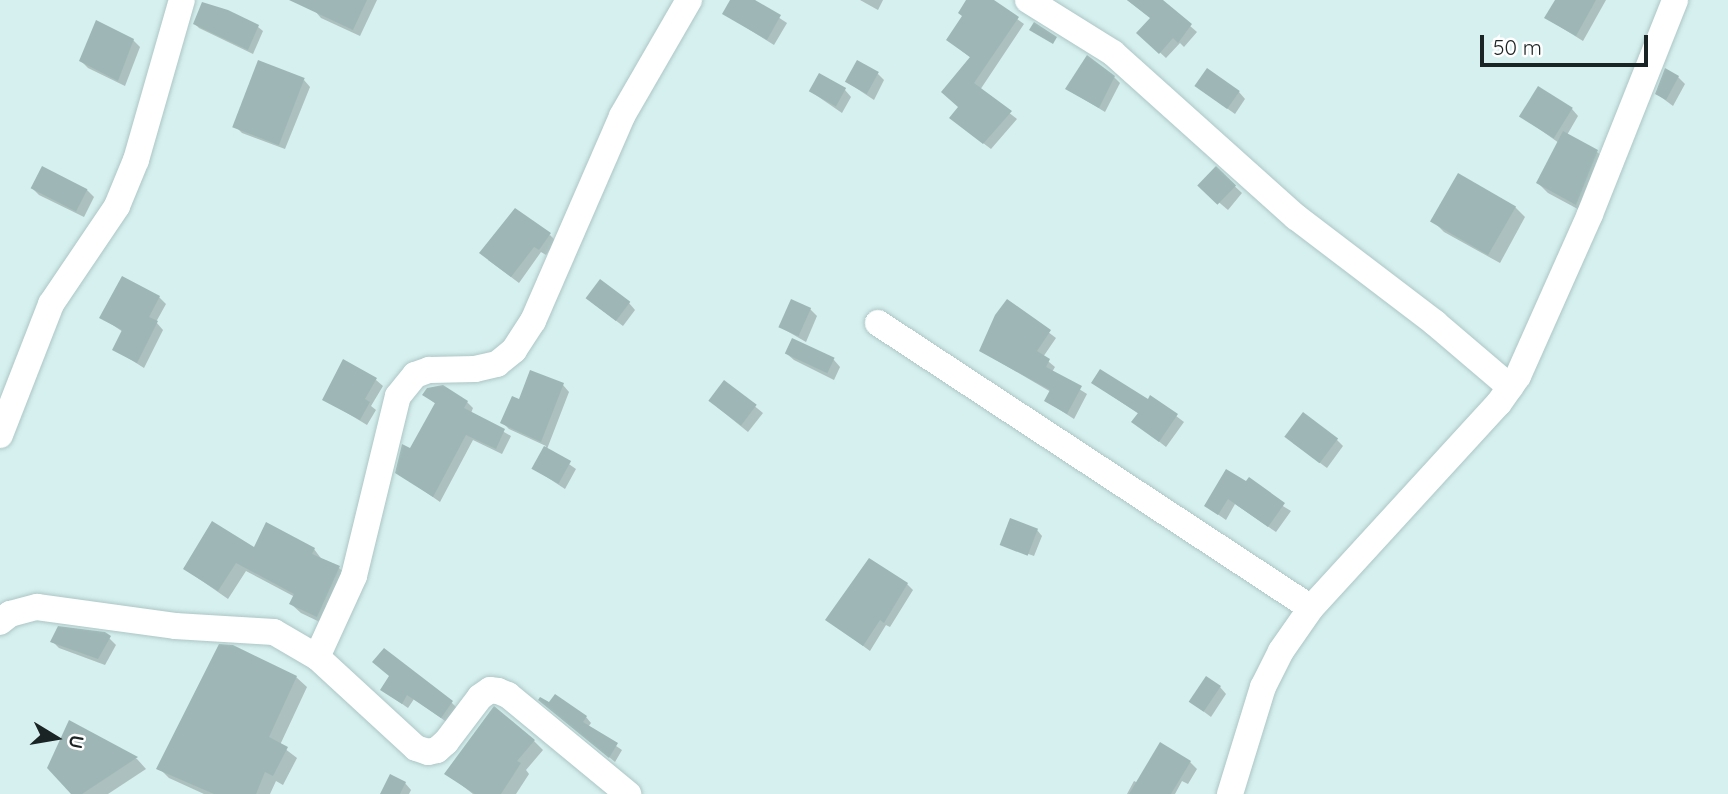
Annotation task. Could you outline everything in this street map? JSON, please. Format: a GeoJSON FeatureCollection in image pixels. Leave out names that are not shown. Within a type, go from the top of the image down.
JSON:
{"type":"FeatureCollection","features":[{"type":"Feature","properties":{"kind":"street"},"geometry":{"type":"LineString","coordinates":[[0,435],[51,304],[117,206],[136,160],[182,0]]}},
{"type":"Feature","properties":{"kind":"street"},"geometry":{"type":"LineString","coordinates":[[317,657],[354,576],[398,396],[415,375],[429,370],[475,369],[496,364],[514,350],[533,321],[622,116],[689,0]]}},
{"type":"Feature","properties":{"kind":"street"},"geometry":{"type":"LineString","coordinates":[[1028,0],[1113,53],[1296,217],[1435,323],[1510,387]]}},
{"type":"Feature","properties":{"kind":"street"},"geometry":{"type":"LineString","coordinates":[[1230,794],[1263,687],[1281,651],[1311,608],[1499,404],[1532,349],[1585,226],[1675,0]]}},
{"type":"Feature","properties":{"kind":"street"},"geometry":{"type":"LineString","coordinates":[[878,323],[1311,608]]}},
{"type":"Feature","properties":{"kind":"street"},"geometry":{"type":"LineString","coordinates":[[0,622],[10,614],[37,607],[176,626],[251,628],[274,632],[317,657],[416,748],[428,752],[437,750],[480,697],[489,691],[498,691],[508,695],[628,794]]}},
{"type":"Feature","properties":{"kind":"building"},"geometry":{"type":"Polygon","coordinates":[[[289,0],[367,0],[353,30],[289,0]]]}},
{"type":"Feature","properties":{"kind":"building"},"geometry":{"type":"Polygon","coordinates":[[[730,0],[755,0],[781,15],[767,40],[722,14],[730,0]]]}},
{"type":"Feature","properties":{"kind":"building"},"geometry":{"type":"Polygon","coordinates":[[[966,0],[994,0],[1019,17],[974,83],[1012,111],[983,144],[949,118],[958,107],[941,92],[970,57],[946,40],[962,16],[958,13],[966,0]]]}},
{"type":"Feature","properties":{"kind":"building"},"geometry":{"type":"Polygon","coordinates":[[[1127,0],[1163,0],[1192,24],[1178,43],[1173,38],[1159,54],[1136,33],[1150,18],[1127,0]]]}},
{"type":"Feature","properties":{"kind":"building"},"geometry":{"type":"Polygon","coordinates":[[[1555,0],[1596,0],[1576,36],[1544,18],[1555,0]]]}},
{"type":"Feature","properties":{"kind":"building"},"geometry":{"type":"Polygon","coordinates":[[[202,2],[228,10],[259,25],[248,50],[193,24],[202,2]]]}},
{"type":"Feature","properties":{"kind":"building"},"geometry":{"type":"Polygon","coordinates":[[[96,20],[134,39],[118,81],[79,61],[96,20]]]}},
{"type":"Feature","properties":{"kind":"building"},"geometry":{"type":"Polygon","coordinates":[[[1034,22],[1057,37],[1053,44],[1029,30],[1034,22]]]}},
{"type":"Feature","properties":{"kind":"building"},"geometry":{"type":"Polygon","coordinates":[[[1087,55],[1115,76],[1099,108],[1065,89],[1087,55]]]}},
{"type":"Feature","properties":{"kind":"building"},"geometry":{"type":"Polygon","coordinates":[[[258,60],[305,78],[279,145],[232,127],[258,60]]]}},
{"type":"Feature","properties":{"kind":"building"},"geometry":{"type":"Polygon","coordinates":[[[857,60],[879,72],[867,94],[845,82],[857,60]]]}},
{"type":"Feature","properties":{"kind":"building"},"geometry":{"type":"Polygon","coordinates":[[[1207,68],[1240,91],[1227,109],[1194,86],[1207,68]]]}},
{"type":"Feature","properties":{"kind":"building"},"geometry":{"type":"Polygon","coordinates":[[[1665,68],[1679,76],[1666,100],[1655,94],[1665,68]]]}},
{"type":"Feature","properties":{"kind":"building"},"geometry":{"type":"Polygon","coordinates":[[[819,73],[846,88],[836,106],[809,91],[819,73]]]}},
{"type":"Feature","properties":{"kind":"building"},"geometry":{"type":"Polygon","coordinates":[[[1538,86],[1573,108],[1554,138],[1519,117],[1538,86]]]}},
{"type":"Feature","properties":{"kind":"building"},"geometry":{"type":"Polygon","coordinates":[[[1563,131],[1598,150],[1576,205],[1536,183],[1563,131]]]}},
{"type":"Feature","properties":{"kind":"building"},"geometry":{"type":"Polygon","coordinates":[[[42,166],[87,189],[76,211],[31,188],[42,166]]]}},
{"type":"Feature","properties":{"kind":"building"},"geometry":{"type":"Polygon","coordinates":[[[1216,166],[1236,185],[1217,205],[1197,185],[1216,166]]]}},
{"type":"Feature","properties":{"kind":"building"},"geometry":{"type":"Polygon","coordinates":[[[1458,173],[1516,206],[1488,255],[1430,221],[1458,173]]]}},
{"type":"Feature","properties":{"kind":"building"},"geometry":{"type":"Polygon","coordinates":[[[515,208],[551,233],[539,250],[534,247],[511,277],[479,253],[515,208]]]}},
{"type":"Feature","properties":{"kind":"building"},"geometry":{"type":"Polygon","coordinates":[[[122,276],[160,296],[149,317],[158,321],[137,363],[112,350],[122,330],[99,318],[122,276]]]}},
{"type":"Feature","properties":{"kind":"building"},"geometry":{"type":"Polygon","coordinates":[[[600,279],[630,302],[616,321],[586,298],[600,279]]]}},
{"type":"Feature","properties":{"kind":"building"},"geometry":{"type":"Polygon","coordinates":[[[791,299],[811,308],[798,336],[778,327],[791,299]]]}},
{"type":"Feature","properties":{"kind":"building"},"geometry":{"type":"Polygon","coordinates":[[[1007,299],[1051,330],[1037,351],[1050,359],[1046,367],[1082,386],[1067,414],[1044,401],[1050,390],[979,351],[995,315],[1007,299]]]}},
{"type":"Feature","properties":{"kind":"building"},"geometry":{"type":"Polygon","coordinates":[[[792,338],[835,358],[827,373],[785,353],[792,338]]]}},
{"type":"Feature","properties":{"kind":"building"},"geometry":{"type":"Polygon","coordinates":[[[343,359],[377,378],[365,399],[370,402],[360,420],[322,400],[343,359]]]}},
{"type":"Feature","properties":{"kind":"building"},"geometry":{"type":"Polygon","coordinates":[[[1100,369],[1148,399],[1150,395],[1178,414],[1159,442],[1131,422],[1138,413],[1091,383],[1100,369]]]}},
{"type":"Feature","properties":{"kind":"building"},"geometry":{"type":"Polygon","coordinates":[[[530,370],[564,383],[541,442],[500,423],[512,396],[519,399],[530,370]]]}},
{"type":"Feature","properties":{"kind":"building"},"geometry":{"type":"Polygon","coordinates":[[[724,380],[757,405],[741,425],[708,401],[724,380]]]}},
{"type":"Feature","properties":{"kind":"building"},"geometry":{"type":"Polygon","coordinates":[[[443,385],[468,401],[464,408],[505,429],[496,449],[466,435],[433,497],[395,473],[402,444],[410,448],[435,403],[422,395],[427,388],[443,385]]]}},
{"type":"Feature","properties":{"kind":"building"},"geometry":{"type":"Polygon","coordinates":[[[1303,412],[1338,438],[1319,463],[1284,437],[1303,412]]]}},
{"type":"Feature","properties":{"kind":"building"},"geometry":{"type":"Polygon","coordinates":[[[544,446],[571,461],[559,484],[531,469],[544,446]]]}},
{"type":"Feature","properties":{"kind":"building"},"geometry":{"type":"Polygon","coordinates":[[[1226,469],[1246,481],[1249,477],[1285,503],[1268,527],[1228,499],[1218,515],[1204,506],[1226,469]]]}},
{"type":"Feature","properties":{"kind":"building"},"geometry":{"type":"Polygon","coordinates":[[[1010,518],[1038,529],[1028,556],[1000,545],[1010,518]]]}},
{"type":"Feature","properties":{"kind":"building"},"geometry":{"type":"Polygon","coordinates":[[[212,521],[254,547],[266,522],[315,548],[312,554],[340,566],[317,617],[289,604],[294,594],[236,563],[218,591],[183,569],[212,521]]]}},
{"type":"Feature","properties":{"kind":"building"},"geometry":{"type":"Polygon","coordinates":[[[869,558],[908,583],[884,623],[880,620],[863,646],[825,620],[869,558]]]}},
{"type":"Feature","properties":{"kind":"building"},"geometry":{"type":"Polygon","coordinates":[[[58,626],[105,632],[111,636],[98,659],[50,642],[58,626]]]}},
{"type":"Feature","properties":{"kind":"building"},"geometry":{"type":"Polygon","coordinates":[[[219,644],[233,645],[297,676],[269,737],[288,747],[273,776],[265,772],[256,794],[214,794],[156,769],[219,644]]]}},
{"type":"Feature","properties":{"kind":"building"},"geometry":{"type":"Polygon","coordinates":[[[384,648],[453,701],[441,718],[407,695],[402,704],[380,690],[389,676],[372,662],[384,648]]]}},
{"type":"Feature","properties":{"kind":"building"},"geometry":{"type":"Polygon","coordinates":[[[1206,676],[1221,686],[1204,712],[1189,702],[1206,676]]]}},
{"type":"Feature","properties":{"kind":"building"},"geometry":{"type":"Polygon","coordinates":[[[555,694],[587,716],[583,722],[618,743],[609,758],[538,700],[540,697],[549,702],[555,694]]]}},
{"type":"Feature","properties":{"kind":"building"},"geometry":{"type":"Polygon","coordinates":[[[494,706],[535,740],[517,761],[521,763],[501,794],[475,794],[444,774],[494,706]]]}},
{"type":"Feature","properties":{"kind":"building"},"geometry":{"type":"Polygon","coordinates":[[[69,720],[138,757],[82,794],[71,794],[47,768],[69,720]]]}},
{"type":"Feature","properties":{"kind":"building"},"geometry":{"type":"Polygon","coordinates":[[[1160,742],[1191,761],[1171,794],[1129,794],[1160,742]]]}},
{"type":"Feature","properties":{"kind":"building"},"geometry":{"type":"Polygon","coordinates":[[[390,774],[406,782],[400,794],[380,794],[390,774]]]}}]}
